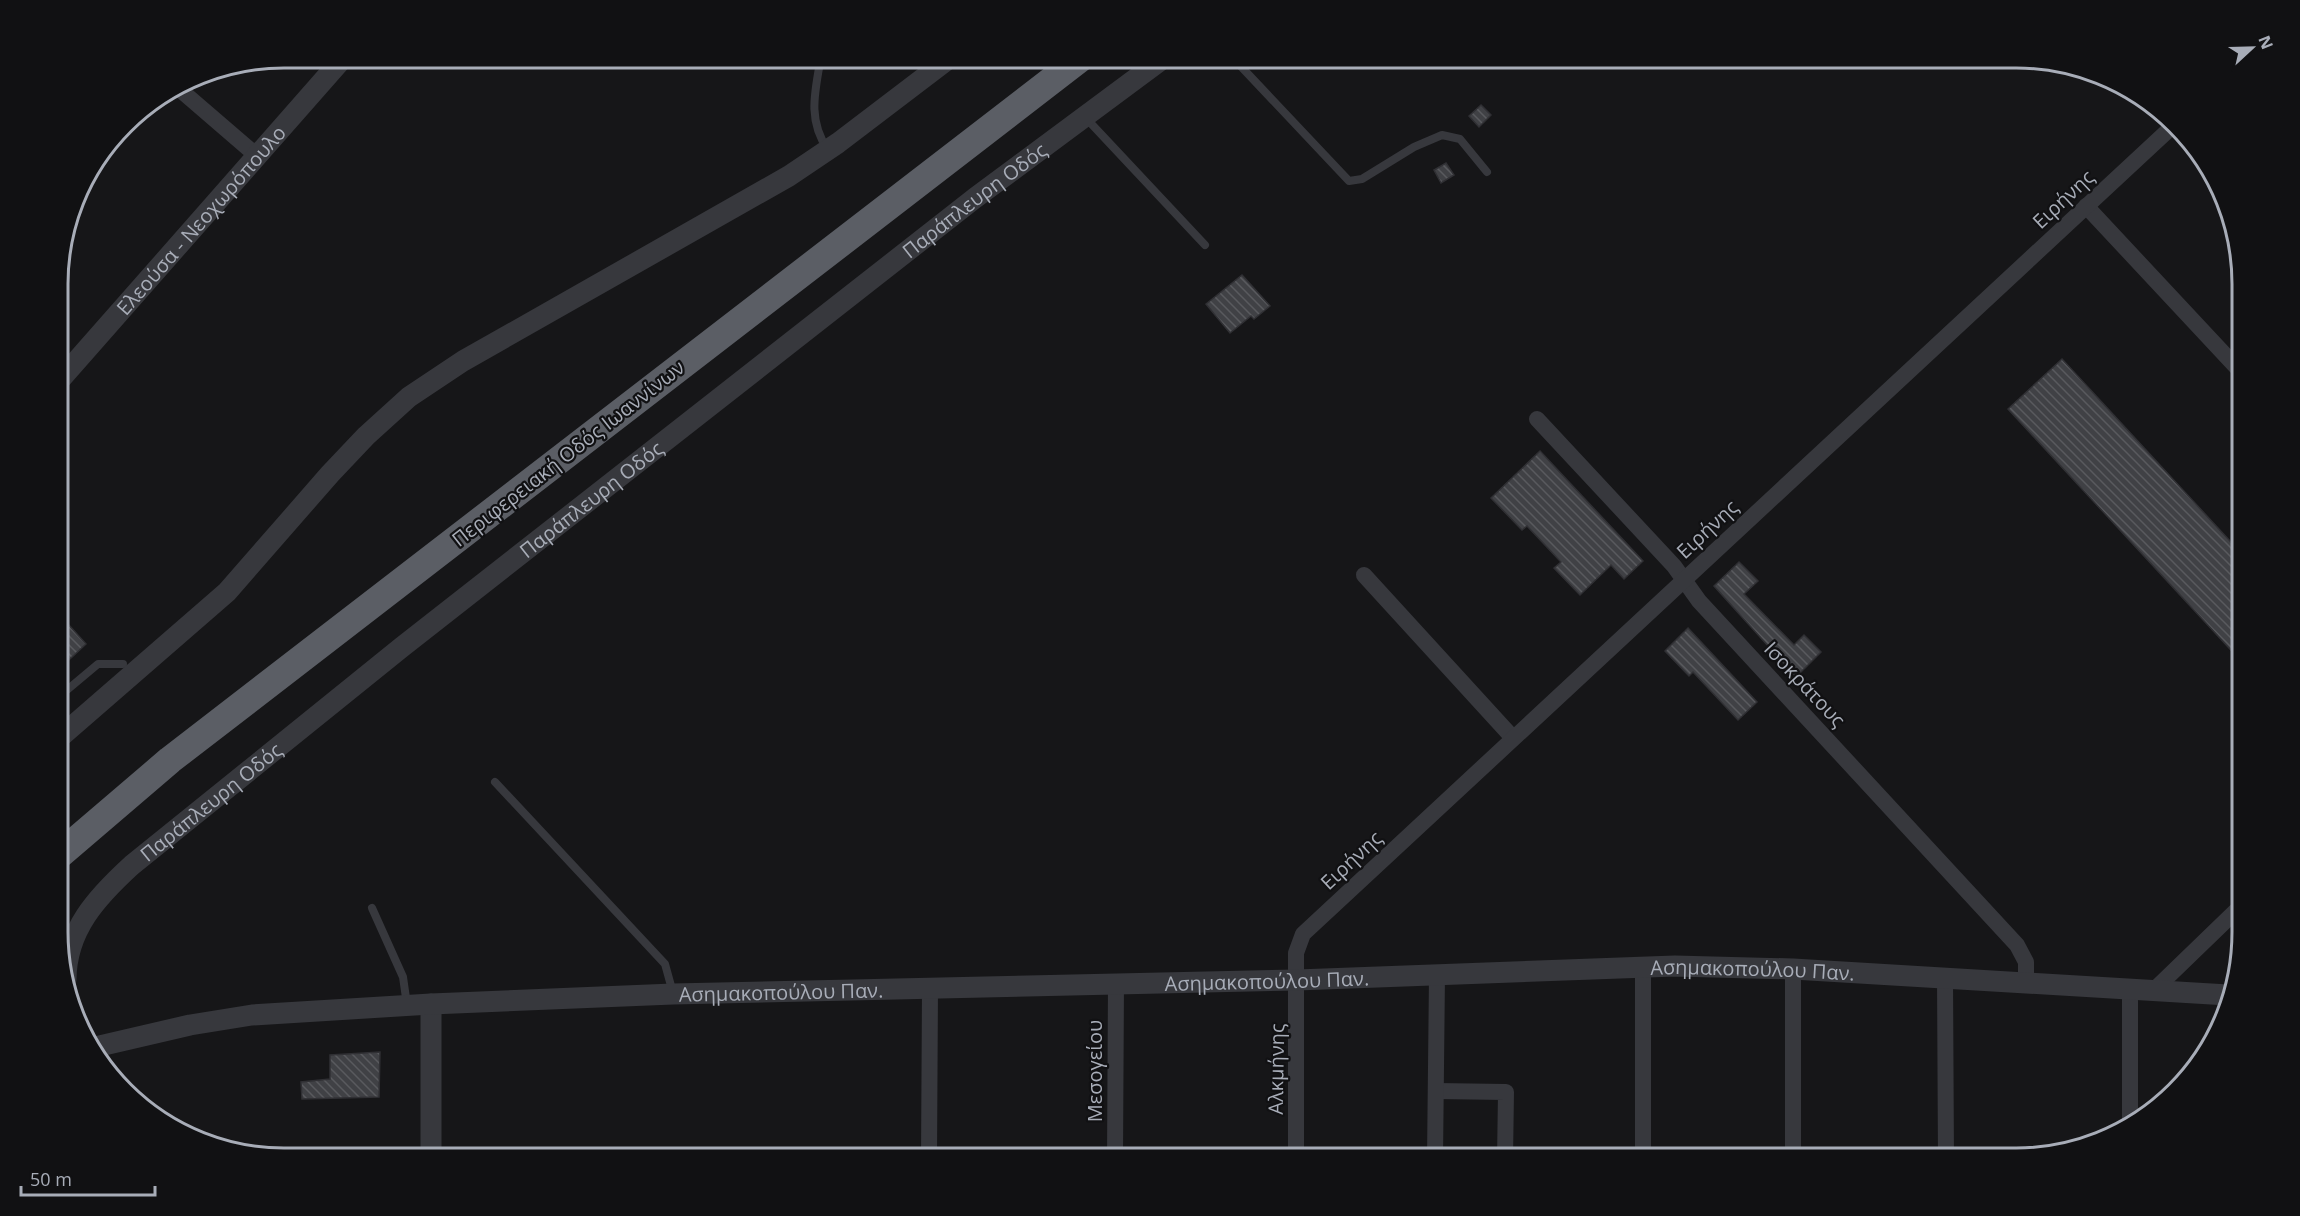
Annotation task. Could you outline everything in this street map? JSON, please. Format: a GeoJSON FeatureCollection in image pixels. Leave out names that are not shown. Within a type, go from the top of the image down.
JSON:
{"type":"FeatureCollection","features":[{"type":"Feature","properties":{"kind":"highway","name":"Περιφερειακή Οδός Ιωαννίνων"},"geometry":{"type":"LineString","coordinates":[[68,847],[170,760],[1068,68]]}},
{"type":"Feature","properties":{"kind":"street","name":"Ελεούσα - Νεοχωρόπουλο"},"geometry":{"type":"LineString","coordinates":[[68,371],[334,68]]}},
{"type":"Feature","properties":{"kind":"street"},"geometry":{"type":"LineString","coordinates":[[68,729],[227,592],[355,448],[409,397],[463,361],[740,205],[828,150],[936,68]]}},
{"type":"Feature","properties":{"kind":"street","name":"Παράπλευρη Οδός"},"geometry":{"type":"LineString","coordinates":[[68,952],[80,923],[99,896],[132,865],[385,660],[1083,116],[1150,68]]}},
{"type":"Feature","properties":{"kind":"street"},"geometry":{"type":"LineString","coordinates":[[183,92],[257,156]]}},
{"type":"Feature","properties":{"kind":"street","name":"Ειρήνης"},"geometry":{"type":"LineString","coordinates":[[1297,980],[1296,948],[1303,934],[2168,130]]}},
{"type":"Feature","properties":{"kind":"street"},"geometry":{"type":"LineString","coordinates":[[2086,206],[2232,362]]}},
{"type":"Feature","properties":{"kind":"street","name":"Ισοκράτους"},"geometry":{"type":"LineString","coordinates":[[1537,419],[1684,579],[1699,601],[2017,945],[2026,962],[2026,983]]}},
{"type":"Feature","properties":{"kind":"street"},"geometry":{"type":"LineString","coordinates":[[1364,575],[1513,738]]}},
{"type":"Feature","properties":{"kind":"street"},"geometry":{"type":"LineString","coordinates":[[2153,991],[2232,915]]}},
{"type":"Feature","properties":{"kind":"street"},"geometry":{"type":"LineString","coordinates":[[1643,968],[1643,1148]]}},
{"type":"Feature","properties":{"kind":"street","name":"Ασημακοπούλου Παν."},"geometry":{"type":"LineString","coordinates":[[100,1046],[224,1019],[407,1005],[673,994],[1297,980],[1643,968],[1793,969],[2223,995]]}},
{"type":"Feature","properties":{"kind":"street"},"geometry":{"type":"LineString","coordinates":[[1793,969],[1793,1148]]}},
{"type":"Feature","properties":{"kind":"street"},"geometry":{"type":"LineString","coordinates":[[1435,1148],[1437,975]]}},
{"type":"Feature","properties":{"kind":"street"},"geometry":{"type":"LineString","coordinates":[[1945,978],[1946,1148]]}},
{"type":"Feature","properties":{"kind":"street","name":"Αλκμήνης"},"geometry":{"type":"LineString","coordinates":[[1296,1148],[1297,980]]}},
{"type":"Feature","properties":{"kind":"street","name":"Μεσογείου"},"geometry":{"type":"LineString","coordinates":[[1115,1148],[1116,983]]}},
{"type":"Feature","properties":{"kind":"street"},"geometry":{"type":"LineString","coordinates":[[929,1148],[930,988]]}},
{"type":"Feature","properties":{"kind":"street"},"geometry":{"type":"LineString","coordinates":[[2130,989],[2130,1116]]}},
{"type":"Feature","properties":{"kind":"street"},"geometry":{"type":"LineString","coordinates":[[431,1004],[431,1148]]}},
{"type":"Feature","properties":{"kind":"street"},"geometry":{"type":"LineString","coordinates":[[93,1034],[117,1043]]}},
{"type":"Feature","properties":{"kind":"street"},"geometry":{"type":"LineString","coordinates":[[103,1051],[117,1043]]}},
{"type":"Feature","properties":{"kind":"street"},"geometry":{"type":"LineString","coordinates":[[1436,1091],[1506,1092],[1505,1148]]}},
{"type":"Feature","properties":{"kind":"lane"},"geometry":{"type":"LineString","coordinates":[[820,68],[813,119],[818,135],[828,150]]}},
{"type":"Feature","properties":{"kind":"lane"},"geometry":{"type":"LineString","coordinates":[[1242,68],[1349,181],[1362,179],[1414,147],[1442,135],[1460,139],[1487,172]]}},
{"type":"Feature","properties":{"kind":"lane"},"geometry":{"type":"LineString","coordinates":[[1083,116],[1205,245]]}},
{"type":"Feature","properties":{"kind":"lane"},"geometry":{"type":"LineString","coordinates":[[68,688],[99,664],[123,664]]}},
{"type":"Feature","properties":{"kind":"lane"},"geometry":{"type":"LineString","coordinates":[[495,782],[664,964],[673,994]]}},
{"type":"Feature","properties":{"kind":"lane"},"geometry":{"type":"LineString","coordinates":[[372,908],[403,977],[407,1005]]}},
{"type":"Feature","properties":{"kind":"building"},"geometry":{"type":"Polygon","coordinates":[[[1481,105],[1491,115],[1479,127],[1469,116],[1481,105]]]}},
{"type":"Feature","properties":{"kind":"building"},"geometry":{"type":"Polygon","coordinates":[[[1446,163],[1454,175],[1441,183],[1434,170],[1446,163]]]}},
{"type":"Feature","properties":{"kind":"building"},"geometry":{"type":"Polygon","coordinates":[[[1242,275],[1270,306],[1254,319],[1251,316],[1230,333],[1206,304],[1242,275]]]}},
{"type":"Feature","properties":{"kind":"building"},"geometry":{"type":"Polygon","coordinates":[[[2062,359],[2232,543],[2232,651],[2008,409],[2062,359]]]}},
{"type":"Feature","properties":{"kind":"building"},"geometry":{"type":"Polygon","coordinates":[[[1540,451],[1643,561],[1624,579],[1611,565],[1580,595],[1554,568],[1561,562],[1527,526],[1522,530],[1491,498],[1540,451]]]}},
{"type":"Feature","properties":{"kind":"building"},"geometry":{"type":"Polygon","coordinates":[[[1739,562],[1758,581],[1744,594],[1794,645],[1804,635],[1821,652],[1796,677],[1714,586],[1739,562]]]}},
{"type":"Feature","properties":{"kind":"building"},"geometry":{"type":"Polygon","coordinates":[[[68,624],[86,644],[68,661],[68,624]]]}},
{"type":"Feature","properties":{"kind":"building"},"geometry":{"type":"Polygon","coordinates":[[[1688,628],[1757,702],[1738,720],[1693,672],[1689,676],[1665,651],[1688,628]]]}},
{"type":"Feature","properties":{"kind":"building"},"geometry":{"type":"Polygon","coordinates":[[[380,1052],[379,1097],[302,1099],[301,1082],[330,1079],[330,1055],[380,1052]]]}}]}
